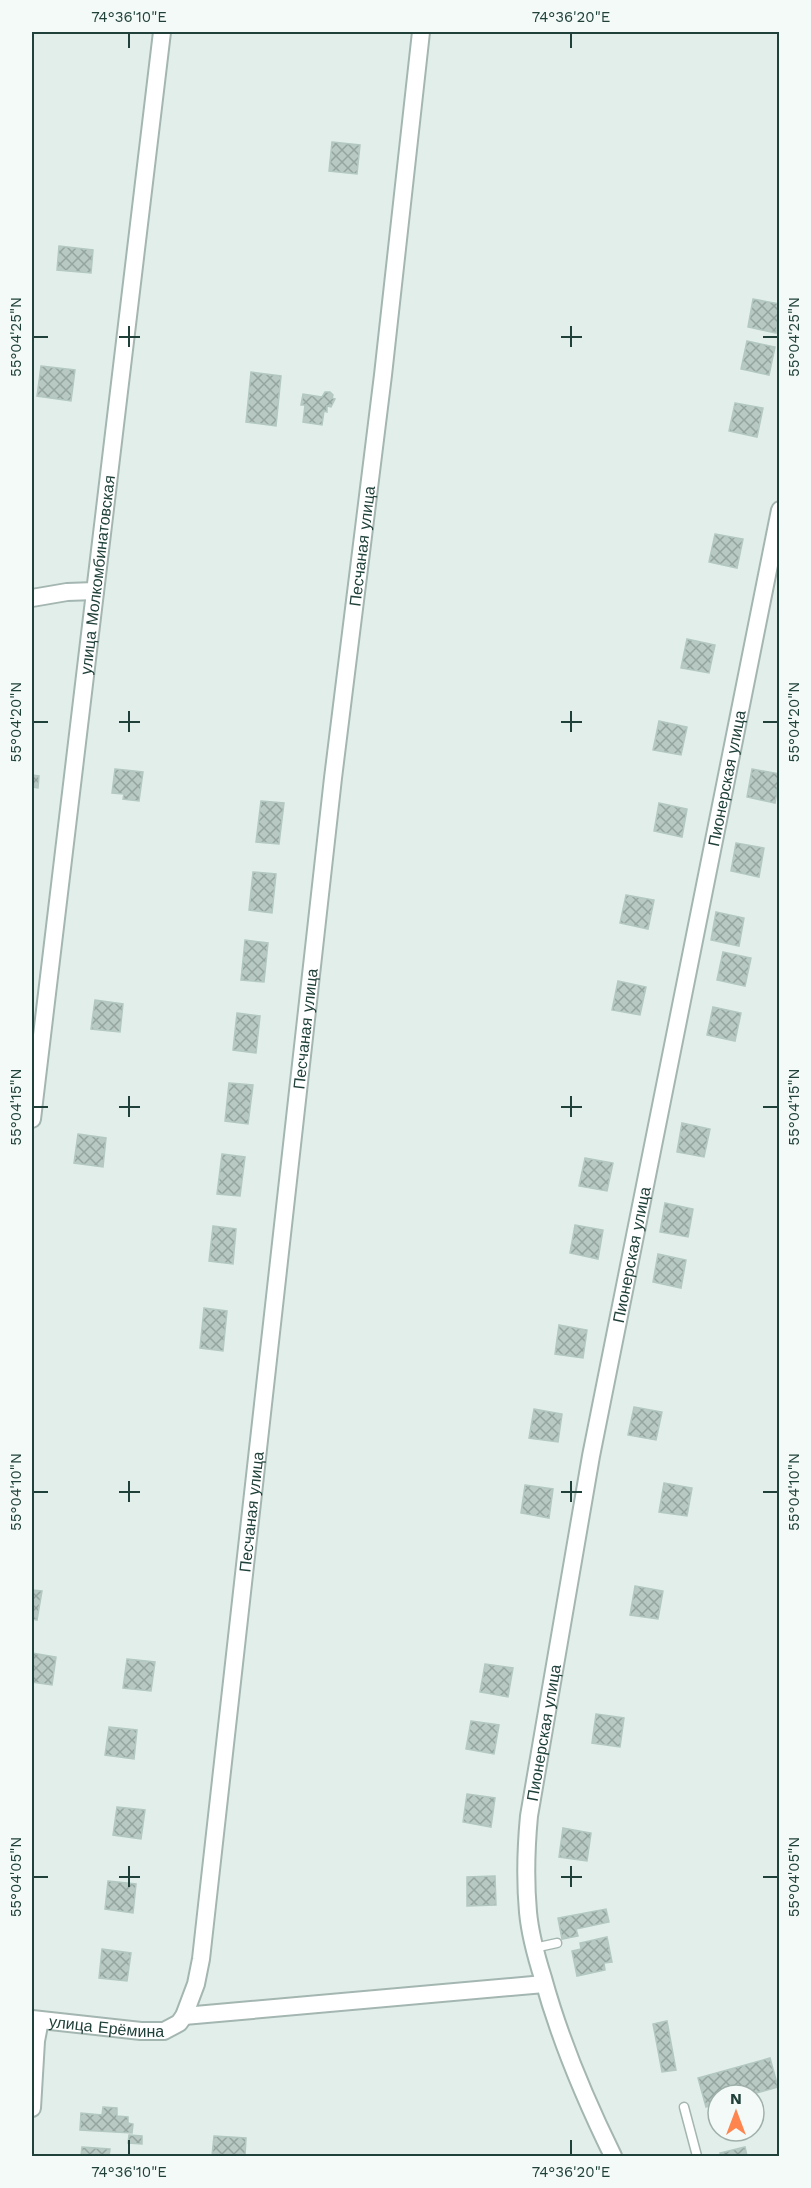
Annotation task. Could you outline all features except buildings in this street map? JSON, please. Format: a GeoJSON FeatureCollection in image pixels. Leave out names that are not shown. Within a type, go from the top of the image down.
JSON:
{"type":"FeatureCollection","features":[{"type":"Feature","properties":{"kind":"street","name":"улица Молкомбинатовская"},"geometry":{"type":"LineString","coordinates":[[32,1119],[162,32]]}},
{"type":"Feature","properties":{"kind":"street","name":"Песчаная улица"},"geometry":{"type":"LineString","coordinates":[[182,2019],[196,1984],[201,1959],[333,778],[383,375],[421,32]]}},
{"type":"Feature","properties":{"kind":"street","name":"Пионерская улица"},"geometry":{"type":"LineString","coordinates":[[613,2157],[584,2097],[549,2002],[534,1948],[528,1913],[526,1871],[529,1816],[591,1456],[780,510]]}},
{"type":"Feature","properties":{"kind":"street"},"geometry":{"type":"LineString","coordinates":[[32,598],[67,592],[95,591]]}},
{"type":"Feature","properties":{"kind":"street","name":"улица Ерёмина"},"geometry":{"type":"LineString","coordinates":[[36,2020],[141,2031],[164,2031],[182,2019],[544,1984]]}},
{"type":"Feature","properties":{"kind":"street"},"geometry":{"type":"LineString","coordinates":[[32,2108],[36,2020]]}},
{"type":"Feature","properties":{"kind":"lane"},"geometry":{"type":"LineString","coordinates":[[534,1948],[556,1943]]}},
{"type":"Feature","properties":{"kind":"lane"},"geometry":{"type":"LineString","coordinates":[[684,2107],[697,2157]]}}]}
